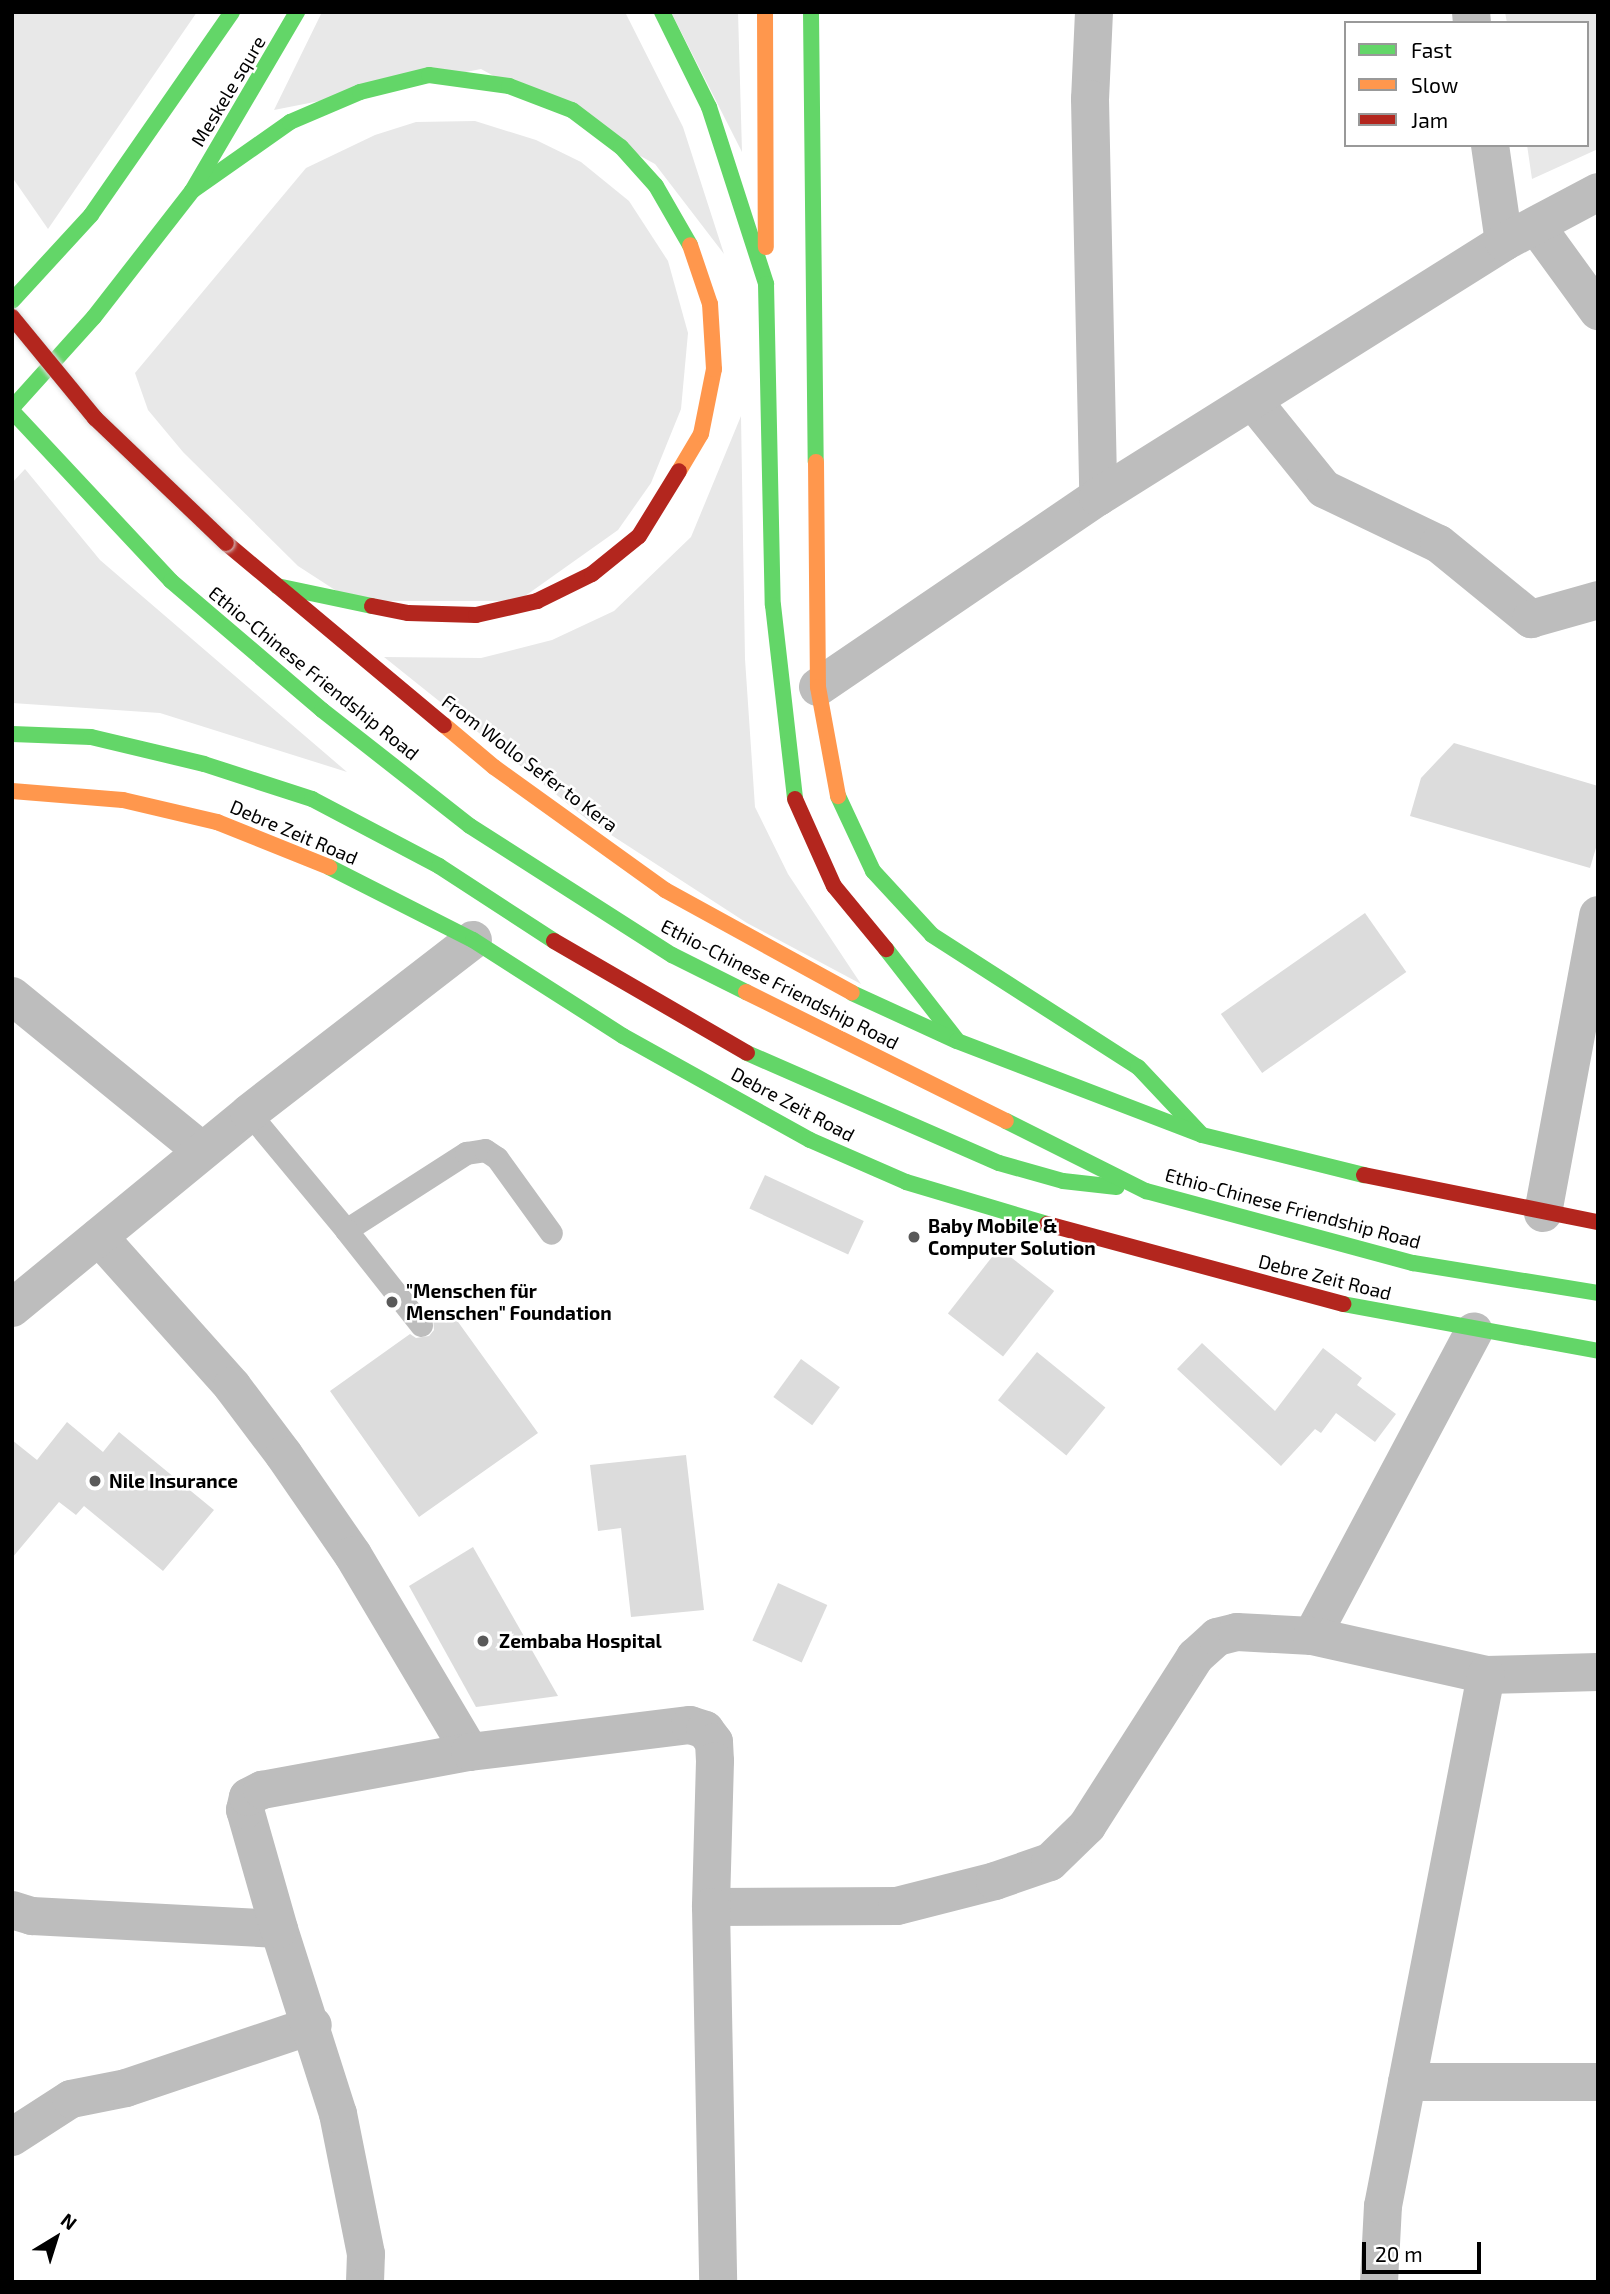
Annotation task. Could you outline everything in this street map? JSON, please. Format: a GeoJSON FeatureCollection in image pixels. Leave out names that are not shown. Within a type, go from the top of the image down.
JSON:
{"type":"FeatureCollection","features":[{"type":"Feature","properties":{"kind":"main road"},"geometry":{"type":"LineString","coordinates":[[12,302],[91,215],[232,12]]}},
{"type":"Feature","properties":{"kind":"main road","name":"Meskele squre"},"geometry":{"type":"LineString","coordinates":[[192,191],[297,12]]}},
{"type":"Feature","properties":{"kind":"main road"},"geometry":{"type":"LineString","coordinates":[[662,12],[709,107],[766,285]]}},
{"type":"Feature","properties":{"kind":"main road"},"geometry":{"type":"LineString","coordinates":[[765,12],[766,285],[773,605],[791,790],[834,886],[867,930],[902,965],[957,1041]]}},
{"type":"Feature","properties":{"kind":"main road"},"geometry":{"type":"LineString","coordinates":[[811,12],[818,687],[837,793],[873,871],[932,935],[1138,1067],[1202,1135],[1543,1213],[1598,1222]]}},
{"type":"Feature","properties":{"kind":"main road"},"geometry":{"type":"LineString","coordinates":[[12,410],[94,317],[192,191],[290,122],[360,92],[429,75],[509,86],[572,110],[621,147],[656,186],[688,239],[710,304],[714,369],[701,435],[639,536],[592,575],[537,601],[476,615],[408,613],[276,585]]}},
{"type":"Feature","properties":{"kind":"main road","name":"From Wollo Sefer to Kera"},"geometry":{"type":"LineString","coordinates":[[12,317],[95,418],[226,543],[494,767],[665,890],[845,990],[957,1041],[1082,1086],[1202,1135]]}},
{"type":"Feature","properties":{"kind":"main road","name":"Ethio-Chinese Friendship Road"},"geometry":{"type":"LineString","coordinates":[[12,410],[171,581],[470,826],[672,955],[1146,1191],[1413,1262],[1598,1293]]}},
{"type":"Feature","properties":{"kind":"main road"},"geometry":{"type":"LineString","coordinates":[[12,734],[92,737],[204,764],[312,799],[439,866],[571,953],[740,1050],[999,1163],[1063,1181],[1146,1191]]}},
{"type":"Feature","properties":{"kind":"main road","name":"Debre Zeit Road"},"geometry":{"type":"LineString","coordinates":[[12,791],[122,800],[216,822],[318,861],[474,940],[623,1036],[810,1140],[906,1182],[1114,1244],[1376,1313],[1598,1351]]}},
{"type":"Feature","properties":{"kind":"street"},"geometry":{"type":"LineString","coordinates":[[1094,12],[1090,99],[1098,497]]}},
{"type":"Feature","properties":{"kind":"street"},"geometry":{"type":"LineString","coordinates":[[1491,147],[1520,234],[1598,311]]}},
{"type":"Feature","properties":{"kind":"street"},"geometry":{"type":"LineString","coordinates":[[818,687],[1098,497],[1520,234],[1598,192]]}},
{"type":"Feature","properties":{"kind":"street"},"geometry":{"type":"LineString","coordinates":[[1253,401],[1324,489],[1439,544],[1531,619],[1598,600]]}},
{"type":"Feature","properties":{"kind":"street"},"geometry":{"type":"LineString","coordinates":[[1543,1213],[1598,915]]}},
{"type":"Feature","properties":{"kind":"street"},"geometry":{"type":"LineString","coordinates":[[14,1303],[250,1113],[474,940]]}},
{"type":"Feature","properties":{"kind":"street"},"geometry":{"type":"LineString","coordinates":[[12,996],[202,1152]]}},
{"type":"Feature","properties":{"kind":"street"},"geometry":{"type":"LineString","coordinates":[[99,1237],[232,1386],[284,1455],[353,1555],[470,1752]]}},
{"type":"Feature","properties":{"kind":"street"},"geometry":{"type":"LineString","coordinates":[[1312,1636],[1474,1331]]}},
{"type":"Feature","properties":{"kind":"street"},"geometry":{"type":"LineString","coordinates":[[711,1907],[897,1906],[1050,1862],[1087,1826],[1195,1657],[1217,1637],[1237,1632],[1312,1636],[1486,1675],[1598,1672]]}},
{"type":"Feature","properties":{"kind":"street"},"geometry":{"type":"LineString","coordinates":[[1378,2282],[1383,2206],[1486,1675]]}},
{"type":"Feature","properties":{"kind":"street"},"geometry":{"type":"LineString","coordinates":[[365,2282],[366,2254],[353,2177],[313,2025],[279,1929],[244,1810],[248,1797],[262,1790],[470,1752],[690,1725],[705,1730],[714,1742],[715,1761],[711,1907],[718,2282]]}},
{"type":"Feature","properties":{"kind":"street"},"geometry":{"type":"LineString","coordinates":[[12,1910],[32,1916],[279,1929]]}},
{"type":"Feature","properties":{"kind":"street"},"geometry":{"type":"LineString","coordinates":[[12,2137],[71,2099],[126,2088],[313,2025]]}},
{"type":"Feature","properties":{"kind":"street"},"geometry":{"type":"LineString","coordinates":[[1407,2082],[1598,2082]]}},
{"type":"Feature","properties":{"kind":"lane"},"geometry":{"type":"LineString","coordinates":[[250,1113],[421,1325]]}},
{"type":"Feature","properties":{"kind":"lane"},"geometry":{"type":"LineString","coordinates":[[346,1230],[466,1153],[485,1150],[497,1158],[551,1233]]}},
{"type":"Feature","properties":{"kind":"shaded area"},"geometry":{"type":"Polygon","coordinates":[[[12,12],[197,12],[48,229],[12,177],[12,12]]]}},
{"type":"Feature","properties":{"kind":"shaded area"},"geometry":{"type":"Polygon","coordinates":[[[322,12],[625,12],[683,127],[724,254],[655,164],[481,69],[274,110],[322,12]]]}},
{"type":"Feature","properties":{"kind":"shaded area"},"geometry":{"type":"Polygon","coordinates":[[[671,12],[738,12],[742,152],[671,12]]]}},
{"type":"Feature","properties":{"kind":"shaded area"},"geometry":{"type":"Polygon","coordinates":[[[1505,12],[1598,12],[1598,149],[1532,179],[1527,147],[1589,147],[1589,21],[1507,21],[1505,12]]]}},
{"type":"Feature","properties":{"kind":"shaded area"},"geometry":{"type":"Polygon","coordinates":[[[475,121],[536,140],[581,162],[629,201],[668,261],[688,333],[681,409],[651,483],[618,530],[518,601],[352,601],[298,566],[183,452],[148,410],[135,373],[306,168],[375,135],[416,122],[475,121]]]}},
{"type":"Feature","properties":{"kind":"shaded area"},"geometry":{"type":"Polygon","coordinates":[[[741,416],[745,659],[755,807],[788,874],[861,984],[747,923],[588,820],[384,657],[481,658],[552,640],[614,611],[691,537],[741,416]]]}},
{"type":"Feature","properties":{"kind":"shaded area"},"geometry":{"type":"Polygon","coordinates":[[[25,469],[100,560],[347,772],[160,713],[12,703],[12,483],[25,469]]]}},
{"type":"Feature","properties":{"kind":"building"},"geometry":{"type":"Polygon","coordinates":[[[1454,743],[1598,786],[1598,841],[1590,868],[1410,816],[1421,778],[1454,743]]]}},
{"type":"Feature","properties":{"kind":"building"},"geometry":{"type":"Polygon","coordinates":[[[1365,913],[1406,972],[1262,1073],[1221,1014],[1365,913]]]}},
{"type":"Feature","properties":{"kind":"building"},"geometry":{"type":"Polygon","coordinates":[[[765,1175],[864,1221],[848,1255],[749,1209],[765,1175]]]}},
{"type":"Feature","properties":{"kind":"building"},"geometry":{"type":"Polygon","coordinates":[[[999,1248],[1054,1291],[1003,1357],[948,1313],[999,1248]]]}},
{"type":"Feature","properties":{"kind":"building"},"geometry":{"type":"Polygon","coordinates":[[[448,1308],[538,1433],[419,1517],[330,1391],[410,1334],[416,1338],[429,1336],[434,1330],[433,1318],[448,1308]]]}},
{"type":"Feature","properties":{"kind":"building"},"geometry":{"type":"Polygon","coordinates":[[[1202,1343],[1275,1411],[1323,1348],[1362,1378],[1357,1385],[1396,1414],[1375,1442],[1336,1413],[1321,1433],[1315,1429],[1281,1466],[1177,1369],[1202,1343]]]}},
{"type":"Feature","properties":{"kind":"building"},"geometry":{"type":"Polygon","coordinates":[[[1037,1352],[1105,1407],[1066,1456],[998,1400],[1037,1352]]]}},
{"type":"Feature","properties":{"kind":"building"},"geometry":{"type":"Polygon","coordinates":[[[801,1359],[840,1387],[812,1425],[773,1397],[801,1359]]]}},
{"type":"Feature","properties":{"kind":"building","name":"Nile Insurance"},"geometry":{"type":"Polygon","coordinates":[[[67,1422],[103,1452],[119,1432],[214,1510],[163,1571],[84,1506],[76,1515],[59,1502],[12,1558],[12,1440],[37,1460],[67,1422]]]}},
{"type":"Feature","properties":{"kind":"building"},"geometry":{"type":"Polygon","coordinates":[[[686,1455],[704,1610],[631,1617],[621,1528],[598,1531],[590,1465],[686,1455]]]}},
{"type":"Feature","properties":{"kind":"building","name":"Zembaba Hospital"},"geometry":{"type":"Polygon","coordinates":[[[473,1547],[558,1696],[476,1707],[409,1586],[473,1547]]]}},
{"type":"Feature","properties":{"kind":"building"},"geometry":{"type":"Polygon","coordinates":[[[778,1583],[827,1605],[802,1663],[752,1641],[778,1583]]]}},
{"type":"Feature","properties":{"kind":"traffic: fast"},"geometry":{"type":"LineString","coordinates":[[12,301],[91,215],[232,12]]}},
{"type":"Feature","properties":{"kind":"traffic: fast"},"geometry":{"type":"LineString","coordinates":[[12,408],[94,317],[192,191],[297,12]]}},
{"type":"Feature","properties":{"kind":"traffic: fast"},"geometry":{"type":"LineString","coordinates":[[662,12],[709,107],[766,284],[773,605],[795,799]]}},
{"type":"Feature","properties":{"kind":"traffic: fast"},"geometry":{"type":"LineString","coordinates":[[811,12],[816,462]]}},
{"type":"Feature","properties":{"kind":"traffic: fast"},"geometry":{"type":"LineString","coordinates":[[192,191],[290,122],[360,92],[429,75],[509,86],[572,110],[621,147],[656,186],[690,245]]}},
{"type":"Feature","properties":{"kind":"traffic: fast"},"geometry":{"type":"LineString","coordinates":[[12,411],[171,581],[322,710],[470,826],[672,955],[746,992]]}},
{"type":"Feature","properties":{"kind":"traffic: fast"},"geometry":{"type":"LineString","coordinates":[[277,586],[372,606]]}},
{"type":"Feature","properties":{"kind":"traffic: fast"},"geometry":{"type":"LineString","coordinates":[[12,734],[91,737],[204,764],[312,799],[439,866],[554,941]]}},
{"type":"Feature","properties":{"kind":"traffic: fast"},"geometry":{"type":"LineString","coordinates":[[838,796],[873,871],[932,935],[1138,1067],[1202,1135]]}},
{"type":"Feature","properties":{"kind":"traffic: fast"},"geometry":{"type":"LineString","coordinates":[[329,867],[473,940],[623,1036],[810,1140],[906,1182],[1047,1224]]}},
{"type":"Feature","properties":{"kind":"traffic: fast"},"geometry":{"type":"LineString","coordinates":[[886,949],[956,1039]]}},
{"type":"Feature","properties":{"kind":"traffic: fast"},"geometry":{"type":"LineString","coordinates":[[852,993],[957,1041],[1202,1135],[1364,1175]]}},
{"type":"Feature","properties":{"kind":"traffic: fast"},"geometry":{"type":"LineString","coordinates":[[747,1053],[999,1163],[1063,1181],[1117,1187]]}},
{"type":"Feature","properties":{"kind":"traffic: fast"},"geometry":{"type":"LineString","coordinates":[[1006,1121],[1146,1191],[1413,1263],[1598,1293]]}},
{"type":"Feature","properties":{"kind":"traffic: fast"},"geometry":{"type":"LineString","coordinates":[[1343,1304],[1598,1351]]}},
{"type":"Feature","properties":{"kind":"traffic: slow"},"geometry":{"type":"LineString","coordinates":[[765,12],[766,247]]}},
{"type":"Feature","properties":{"kind":"traffic: slow"},"geometry":{"type":"LineString","coordinates":[[679,471],[701,434],[714,369],[710,304],[690,245]]}},
{"type":"Feature","properties":{"kind":"traffic: slow"},"geometry":{"type":"LineString","coordinates":[[816,462],[818,687],[838,796]]}},
{"type":"Feature","properties":{"kind":"traffic: slow"},"geometry":{"type":"LineString","coordinates":[[444,725],[494,767],[665,890],[852,993]]}},
{"type":"Feature","properties":{"kind":"traffic: slow"},"geometry":{"type":"LineString","coordinates":[[12,791],[123,800],[217,822],[329,867]]}},
{"type":"Feature","properties":{"kind":"traffic: slow"},"geometry":{"type":"LineString","coordinates":[[746,992],[1006,1121]]}},
{"type":"Feature","properties":{"kind":"traffic: jam"},"geometry":{"type":"LineString","coordinates":[[12,317],[95,418],[226,543]]}},
{"type":"Feature","properties":{"kind":"traffic: jam"},"geometry":{"type":"LineString","coordinates":[[372,606],[408,613],[476,615],[537,601],[592,574],[639,536],[679,471]]}},
{"type":"Feature","properties":{"kind":"traffic: jam"},"geometry":{"type":"LineString","coordinates":[[226,543],[444,725]]}},
{"type":"Feature","properties":{"kind":"traffic: jam"},"geometry":{"type":"LineString","coordinates":[[795,799],[834,886],[886,949]]}},
{"type":"Feature","properties":{"kind":"traffic: jam"},"geometry":{"type":"LineString","coordinates":[[554,941],[747,1053]]}},
{"type":"Feature","properties":{"kind":"traffic: jam"},"geometry":{"type":"LineString","coordinates":[[1364,1175],[1598,1222]]}},
{"type":"Feature","properties":{"kind":"traffic: jam"},"geometry":{"type":"LineString","coordinates":[[1047,1224],[1343,1304]]}},
{"type":"Feature","properties":{"kind":"place","name":"Baby Mobile & Computer Solution"},"geometry":{"type":"Point","coordinates":[914,1237]}},
{"type":"Feature","properties":{"kind":"place","name":"\"Menschen für Menschen\" Foundation"},"geometry":{"type":"Point","coordinates":[392,1302]}},
{"type":"Feature","properties":{"kind":"place","name":"Nile Insurance"},"geometry":{"type":"Point","coordinates":[95,1481]}},
{"type":"Feature","properties":{"kind":"place","name":"Zembaba Hospital"},"geometry":{"type":"Point","coordinates":[483,1641]}}]}
